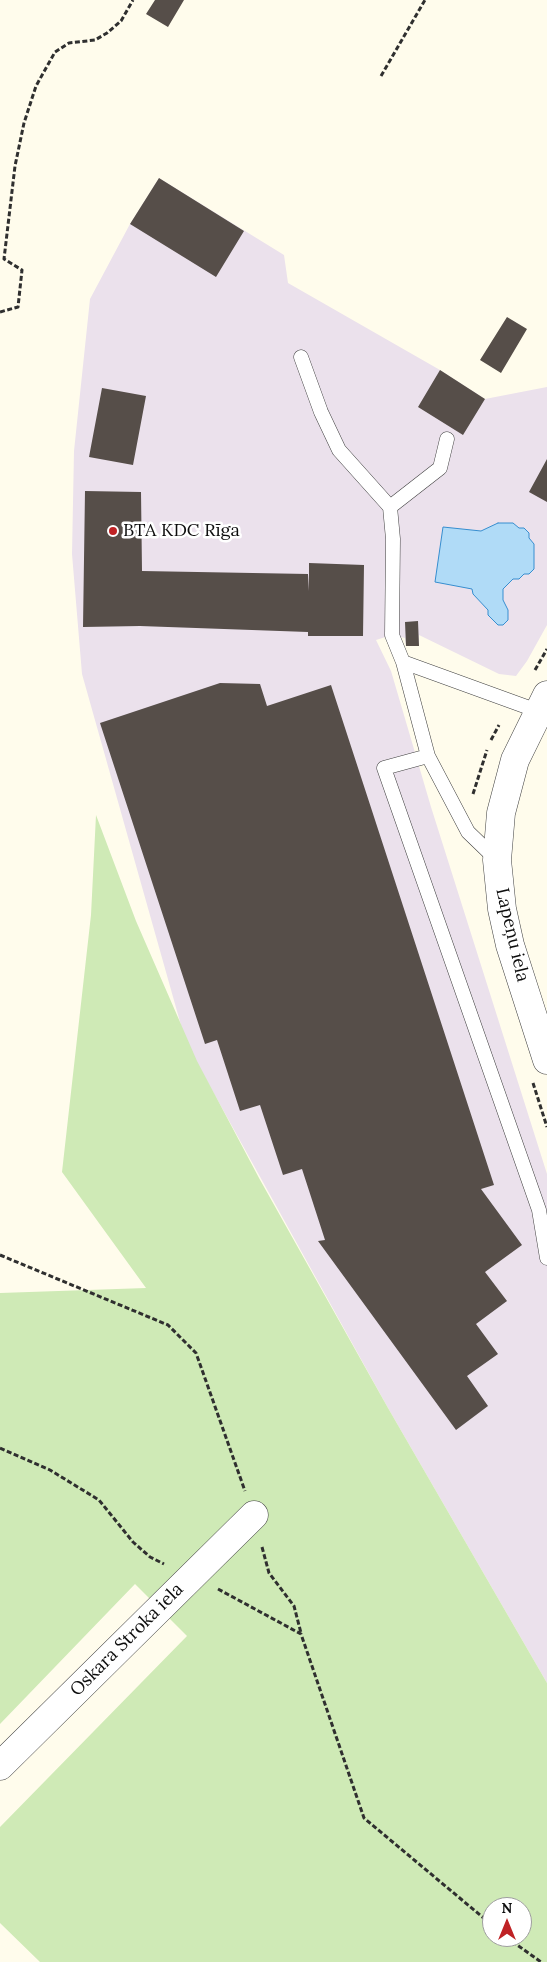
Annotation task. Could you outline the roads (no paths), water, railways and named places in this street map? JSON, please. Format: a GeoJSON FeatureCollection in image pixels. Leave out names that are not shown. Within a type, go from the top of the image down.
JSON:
{"type":"FeatureCollection","features":[{"type":"Feature","properties":{"kind":"street","name":"Lapeņu iela"},"geometry":{"type":"LineString","coordinates":[[543,703],[515,760],[501,813],[497,860],[502,909],[510,945],[547,1060]]}},
{"type":"Feature","properties":{"kind":"street","name":"Oskara Stroka iela"},"geometry":{"type":"LineString","coordinates":[[0,1766],[254,1515]]}},
{"type":"Feature","properties":{"kind":"lane"},"geometry":{"type":"LineString","coordinates":[[301,358],[321,412],[339,450],[390,506],[393,539],[392,635],[402,662],[428,756],[468,832],[497,860]]}},
{"type":"Feature","properties":{"kind":"lane"},"geometry":{"type":"LineString","coordinates":[[390,506],[440,468],[446,439]]}},
{"type":"Feature","properties":{"kind":"lane"},"geometry":{"type":"LineString","coordinates":[[402,662],[543,703]]}},
{"type":"Feature","properties":{"kind":"lane"},"geometry":{"type":"LineString","coordinates":[[428,756],[384,768],[538,1210],[547,1258]]}},
{"type":"Feature","properties":{"kind":"water"},"geometry":{"type":"Polygon","coordinates":[[[498,523],[513,523],[519,528],[524,528],[529,533],[529,538],[534,544],[534,569],[519,579],[513,579],[503,589],[503,600],[508,610],[508,620],[503,625],[498,625],[488,615],[488,610],[473,594],[472,589],[435,582],[443,527],[481,531],[498,523]]]}},
{"type":"Feature","properties":{"kind":"place","name":"BTA KDC Rīga"},"geometry":{"type":"Point","coordinates":[113,531]}}]}
